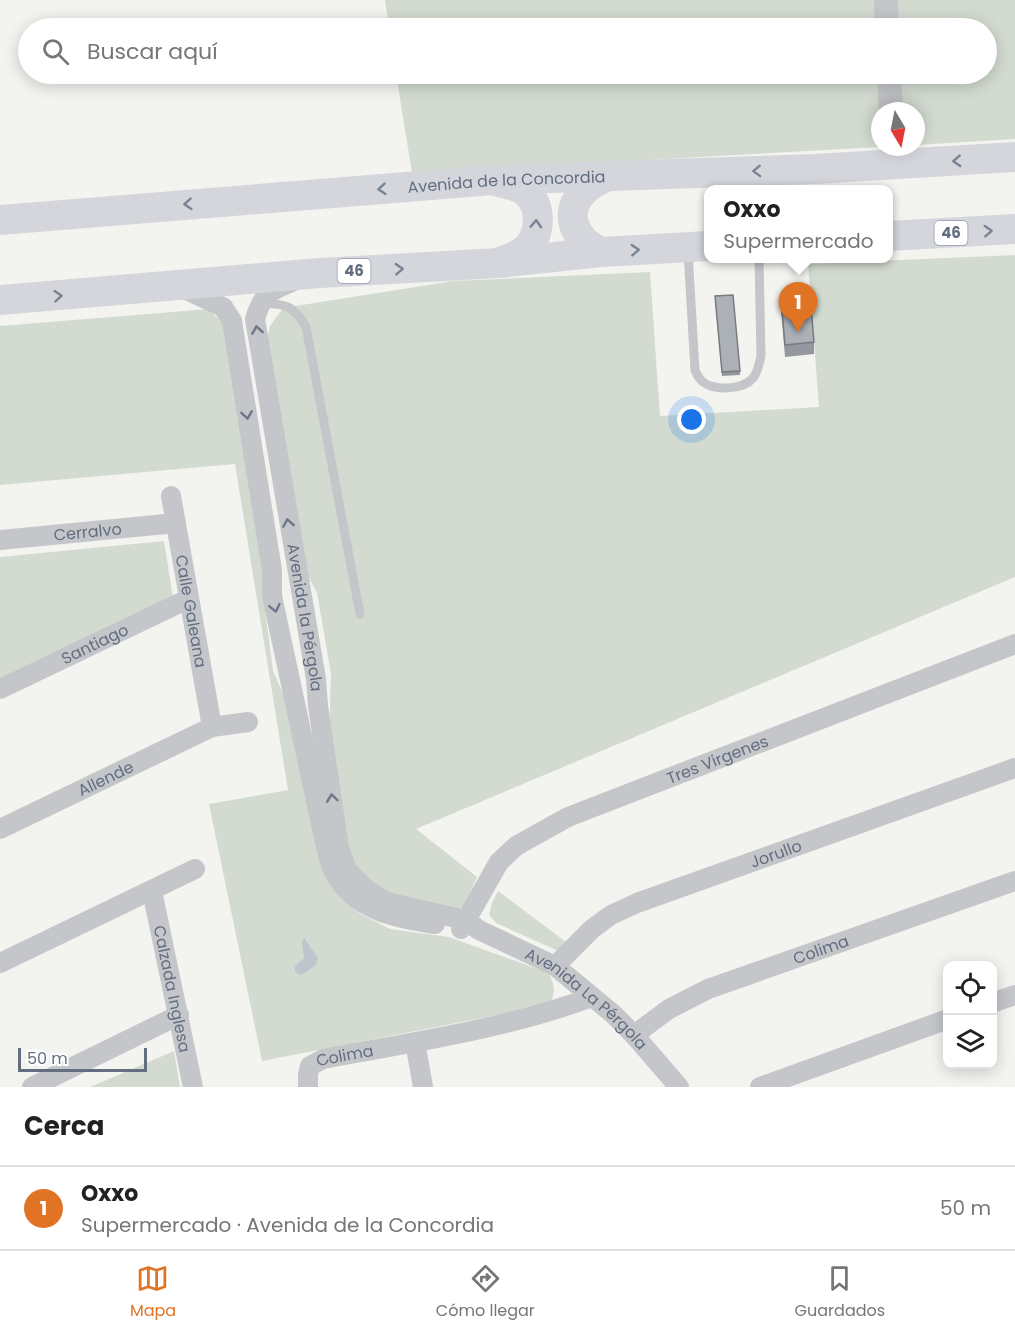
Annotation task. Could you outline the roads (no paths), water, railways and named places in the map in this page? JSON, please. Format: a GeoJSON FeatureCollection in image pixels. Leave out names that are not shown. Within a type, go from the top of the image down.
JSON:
{"type":"FeatureCollection","features":[{"type":"Feature","properties":{"kind":"main road","name":"Avenida de la Concordia"},"geometry":{"type":"LineString","coordinates":[[6,215],[493,180],[608,176],[893,156],[1015,157]]}},
{"type":"Feature","properties":{"kind":"main road"},"geometry":{"type":"LineString","coordinates":[[601,252],[589,246],[579,237],[574,225],[573,212],[577,200],[585,189],[608,176]]}},
{"type":"Feature","properties":{"kind":"main road"},"geometry":{"type":"LineString","coordinates":[[493,180],[525,191],[535,204],[538,219],[536,235],[527,248],[514,257],[499,262]]}},
{"type":"Feature","properties":{"kind":"main road","name":"46"},"geometry":{"type":"LineString","coordinates":[[893,236],[1015,229]]}},
{"type":"Feature","properties":{"kind":"main road","name":"46"},"geometry":{"type":"LineString","coordinates":[[0,300],[320,273],[698,246]]}},
{"type":"Feature","properties":{"kind":"street"},"geometry":{"type":"LineString","coordinates":[[886,0],[887,18]]}},
{"type":"Feature","properties":{"kind":"street"},"geometry":{"type":"LineString","coordinates":[[890,84],[891,102]]}},
{"type":"Feature","properties":{"kind":"street"},"geometry":{"type":"LineString","coordinates":[[259,303],[269,292],[320,273]]}},
{"type":"Feature","properties":{"kind":"street","name":"Avenida la Pérgola"},"geometry":{"type":"LineString","coordinates":[[177,286],[223,307],[232,321],[272,570],[273,596],[296,711],[334,873],[346,889],[376,911],[386,915],[468,926]]}},
{"type":"Feature","properties":{"kind":"street","name":"Avenida la Pérgola"},"geometry":{"type":"LineString","coordinates":[[259,303],[255,319],[314,668],[339,848],[347,870],[367,890],[387,902],[468,926]]}},
{"type":"Feature","properties":{"kind":"street","name":"Calle Galeana"},"geometry":{"type":"LineString","coordinates":[[171,496],[212,728]]}},
{"type":"Feature","properties":{"kind":"street","name":"Cerralvo"},"geometry":{"type":"LineString","coordinates":[[0,540],[176,523]]}},
{"type":"Feature","properties":{"kind":"street"},"geometry":{"type":"LineString","coordinates":[[272,570],[296,567]]}},
{"type":"Feature","properties":{"kind":"street","name":"Santiago"},"geometry":{"type":"LineString","coordinates":[[0,689],[188,598]]}},
{"type":"Feature","properties":{"kind":"street","name":"Tres Virgenes"},"geometry":{"type":"LineString","coordinates":[[468,926],[500,862],[516,846],[568,817],[1015,644]]}},
{"type":"Feature","properties":{"kind":"street"},"geometry":{"type":"LineString","coordinates":[[296,711],[318,706]]}},
{"type":"Feature","properties":{"kind":"street","name":"Allende"},"geometry":{"type":"LineString","coordinates":[[0,829],[212,728],[248,722]]}},
{"type":"Feature","properties":{"kind":"street","name":"Jorullo"},"geometry":{"type":"LineString","coordinates":[[555,966],[592,929],[611,915],[638,903],[1015,768]]}},
{"type":"Feature","properties":{"kind":"street"},"geometry":{"type":"LineString","coordinates":[[0,963],[195,869]]}},
{"type":"Feature","properties":{"kind":"street","name":"Colima"},"geometry":{"type":"LineString","coordinates":[[634,1035],[669,1009],[708,989],[1015,881]]}},
{"type":"Feature","properties":{"kind":"street","name":"Calzada Inglesa"},"geometry":{"type":"LineString","coordinates":[[152,891],[193,1087]]}},
{"type":"Feature","properties":{"kind":"street","name":"Avenida La Pérgola"},"geometry":{"type":"LineString","coordinates":[[468,926],[555,966],[634,1035],[678,1087]]}},
{"type":"Feature","properties":{"kind":"street"},"geometry":{"type":"LineString","coordinates":[[997,1002],[1015,995]]}},
{"type":"Feature","properties":{"kind":"street","name":"Colima"},"geometry":{"type":"LineString","coordinates":[[308,1087],[310,1066],[323,1059],[415,1042],[532,1016],[592,997]]}},
{"type":"Feature","properties":{"kind":"street"},"geometry":{"type":"LineString","coordinates":[[32,1087],[179,1015]]}},
{"type":"Feature","properties":{"kind":"street"},"geometry":{"type":"LineString","coordinates":[[760,1087],[943,1021]]}},
{"type":"Feature","properties":{"kind":"street"},"geometry":{"type":"LineString","coordinates":[[415,1042],[423,1087]]}},
{"type":"Feature","properties":{"kind":"lane"},"geometry":{"type":"LineString","coordinates":[[698,246],[695,370],[700,378],[711,386],[737,386],[747,383],[754,378],[758,369],[761,356],[759,263]]}},
{"type":"Feature","properties":{"kind":"lane"},"geometry":{"type":"LineString","coordinates":[[259,303],[282,304],[297,312],[306,327],[360,614]]}},
{"type":"Feature","properties":{"kind":"place","name":"Oxxo"},"geometry":{"type":"Point","coordinates":[798,332]}}]}
